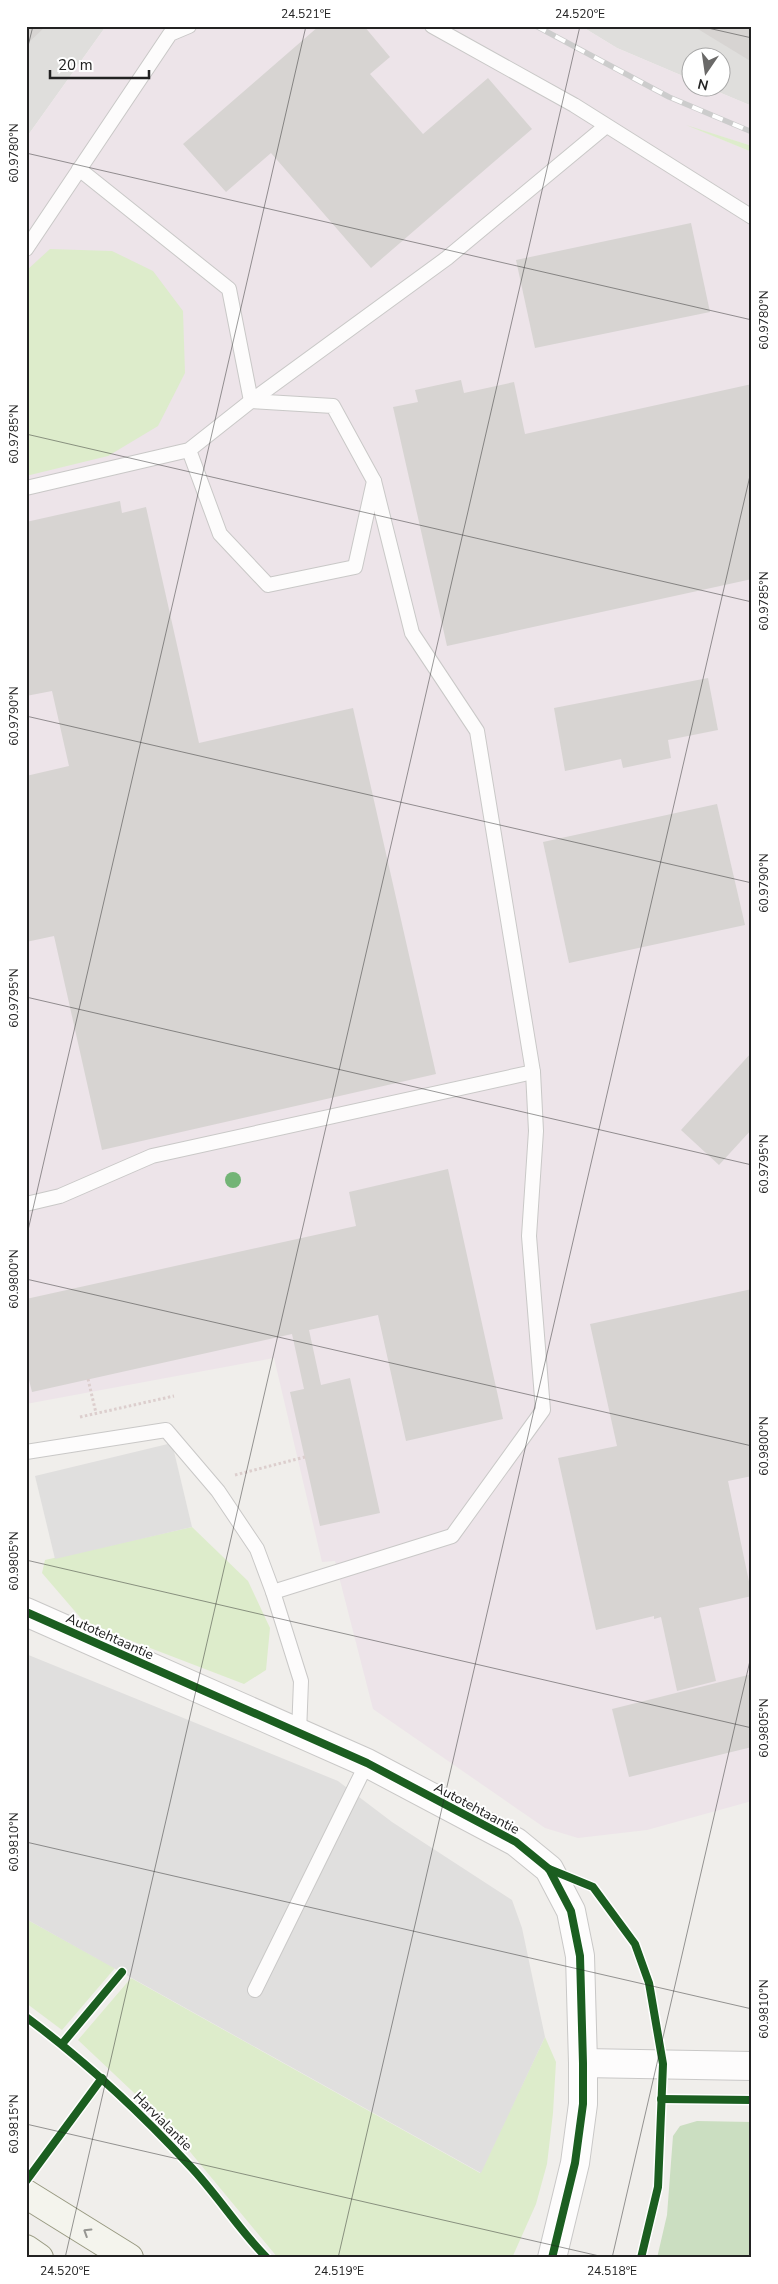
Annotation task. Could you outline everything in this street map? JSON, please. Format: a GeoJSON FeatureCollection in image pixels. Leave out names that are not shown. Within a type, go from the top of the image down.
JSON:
{"type":"FeatureCollection","features":[{"type":"Feature","properties":{"kind":"main road"},"geometry":{"type":"LineString","coordinates":[[26,2194],[128,2258]]}},
{"type":"Feature","properties":{"kind":"main road"},"geometry":{"type":"LineString","coordinates":[[26,2249],[39,2258]]}},
{"type":"Feature","properties":{"kind":"street","name":"Autotehtaantie"},"geometry":{"type":"LineString","coordinates":[[26,1612],[367,1763],[516,1842],[549,1869],[571,1911],[580,1956],[583,2063],[583,2104],[575,2163],[552,2258]]}},
{"type":"Feature","properties":{"kind":"street"},"geometry":{"type":"LineString","coordinates":[[583,2063],[752,2066]]}},
{"type":"Feature","properties":{"kind":"lane"},"geometry":{"type":"LineString","coordinates":[[26,248],[170,34],[189,26]]}},
{"type":"Feature","properties":{"kind":"lane"},"geometry":{"type":"LineString","coordinates":[[432,26],[606,126],[752,217]]}},
{"type":"Feature","properties":{"kind":"lane"},"geometry":{"type":"LineString","coordinates":[[26,488],[189,450],[251,401],[447,258],[606,126]]}},
{"type":"Feature","properties":{"kind":"lane"},"geometry":{"type":"LineString","coordinates":[[80,169],[229,289],[251,401]]}},
{"type":"Feature","properties":{"kind":"lane"},"geometry":{"type":"LineString","coordinates":[[251,401],[333,406],[374,481],[412,633],[477,731],[533,1072],[536,1131],[529,1236],[543,1410],[452,1536],[273,1592]]}},
{"type":"Feature","properties":{"kind":"lane"},"geometry":{"type":"LineString","coordinates":[[189,450],[220,534],[268,585],[355,567],[374,481]]}},
{"type":"Feature","properties":{"kind":"lane"},"geometry":{"type":"LineString","coordinates":[[26,1204],[60,1196],[152,1156],[533,1072]]}},
{"type":"Feature","properties":{"kind":"lane"},"geometry":{"type":"LineString","coordinates":[[26,1452],[166,1430],[210,1482],[257,1549],[273,1592],[301,1681],[299,1733]]}},
{"type":"Feature","properties":{"kind":"lane"},"geometry":{"type":"LineString","coordinates":[[255,1990],[367,1763]]}},
{"type":"Feature","properties":{"kind":"path"},"geometry":{"type":"LineString","coordinates":[[88,1379],[96,1413]]}},
{"type":"Feature","properties":{"kind":"path"},"geometry":{"type":"LineString","coordinates":[[79,1417],[174,1396]]}},
{"type":"Feature","properties":{"kind":"path"},"geometry":{"type":"LineString","coordinates":[[210,1482],[305,1458]]}},
{"type":"Feature","properties":{"kind":"shaded area"},"geometry":{"type":"Polygon","coordinates":[[[26,26],[106,26],[26,138],[26,26]]]}},
{"type":"Feature","properties":{"kind":"shaded area"},"geometry":{"type":"Polygon","coordinates":[[[106,26],[581,26],[617,48],[680,75],[680,98],[730,97],[752,106],[752,146],[694,128],[752,152],[752,1801],[647,1830],[578,1838],[545,1828],[373,1709],[335,1561],[322,1562],[274,1358],[26,1404],[26,138],[106,26]]]}},
{"type":"Feature","properties":{"kind":"shaded area"},"geometry":{"type":"Polygon","coordinates":[[[581,26],[752,26],[752,106],[730,97],[730,48],[680,48],[680,75],[617,48],[581,26]]]}},
{"type":"Feature","properties":{"kind":"shaded area"},"geometry":{"type":"Polygon","coordinates":[[[172,1443],[192,1527],[55,1559],[35,1476],[172,1443]]]}},
{"type":"Feature","properties":{"kind":"shaded area"},"geometry":{"type":"Polygon","coordinates":[[[26,1654],[338,1781],[392,1822],[512,1900],[522,1928],[545,2037],[481,2173],[26,1919],[26,1654]]]}},
{"type":"Feature","properties":{"kind":"green space"},"geometry":{"type":"Polygon","coordinates":[[[686,125],[752,146],[752,152],[686,125]]]}},
{"type":"Feature","properties":{"kind":"green space"},"geometry":{"type":"Polygon","coordinates":[[[50,249],[112,251],[153,271],[183,311],[185,373],[158,426],[108,456],[26,476],[26,271],[50,249]]]}},
{"type":"Feature","properties":{"kind":"green space"},"geometry":{"type":"Polygon","coordinates":[[[192,1527],[248,1581],[270,1628],[266,1670],[244,1684],[85,1623],[42,1573],[45,1560],[192,1527]]]}},
{"type":"Feature","properties":{"kind":"green space"},"geometry":{"type":"Polygon","coordinates":[[[26,1919],[115,1968],[62,2030],[26,2003],[26,1919]]]}},
{"type":"Feature","properties":{"kind":"green space"},"geometry":{"type":"Polygon","coordinates":[[[131,1978],[480,2173],[545,2037],[556,2062],[547,2164],[536,2204],[512,2258],[278,2258],[167,2124],[78,2040],[131,1978]]]}},
{"type":"Feature","properties":{"kind":"green space"},"geometry":{"type":"Polygon","coordinates":[[[697,2121],[752,2122],[752,2258],[657,2258],[667,2215],[673,2136],[680,2126],[697,2121]]]}},
{"type":"Feature","properties":{"kind":"building"},"geometry":{"type":"Polygon","coordinates":[[[26,26],[46,26],[26,45],[26,26]]]}},
{"type":"Feature","properties":{"kind":"building"},"geometry":{"type":"Polygon","coordinates":[[[319,26],[364,26],[390,57],[370,74],[423,134],[488,78],[532,129],[371,268],[271,153],[226,192],[183,144],[319,26]]]}},
{"type":"Feature","properties":{"kind":"building"},"geometry":{"type":"Polygon","coordinates":[[[693,26],[752,26],[752,62],[693,26]]]}},
{"type":"Feature","properties":{"kind":"building"},"geometry":{"type":"Polygon","coordinates":[[[691,223],[710,312],[535,348],[516,260],[691,223]]]}},
{"type":"Feature","properties":{"kind":"building"},"geometry":{"type":"Polygon","coordinates":[[[461,380],[464,393],[514,382],[525,434],[752,384],[752,579],[447,646],[393,407],[418,402],[415,390],[461,380]]]}},
{"type":"Feature","properties":{"kind":"building"},"geometry":{"type":"Polygon","coordinates":[[[120,501],[122,513],[146,507],[199,743],[353,708],[436,1074],[102,1150],[54,936],[26,942],[26,776],[69,766],[52,691],[26,696],[26,522],[120,501]]]}},
{"type":"Feature","properties":{"kind":"building"},"geometry":{"type":"Polygon","coordinates":[[[708,678],[718,730],[668,740],[671,758],[623,768],[621,759],[565,771],[554,708],[708,678]]]}},
{"type":"Feature","properties":{"kind":"building"},"geometry":{"type":"Polygon","coordinates":[[[717,804],[745,925],[569,963],[543,842],[717,804]]]}},
{"type":"Feature","properties":{"kind":"building"},"geometry":{"type":"Polygon","coordinates":[[[752,1052],[752,1129],[719,1165],[681,1130],[752,1052]]]}},
{"type":"Feature","properties":{"kind":"building"},"geometry":{"type":"Polygon","coordinates":[[[448,1169],[503,1419],[406,1441],[378,1315],[309,1330],[321,1385],[350,1378],[380,1513],[320,1526],[290,1392],[304,1389],[292,1334],[32,1392],[26,1368],[26,1299],[356,1226],[349,1192],[448,1169]]]}},
{"type":"Feature","properties":{"kind":"building"},"geometry":{"type":"Polygon","coordinates":[[[752,1289],[752,1476],[728,1481],[752,1596],[699,1608],[716,1681],[677,1691],[661,1617],[654,1619],[654,1616],[596,1630],[558,1458],[617,1446],[590,1324],[752,1289]]]}},
{"type":"Feature","properties":{"kind":"building"},"geometry":{"type":"Polygon","coordinates":[[[752,1674],[752,1747],[629,1777],[612,1709],[752,1674]]]}},
{"type":"Feature","properties":{"kind":"railway"},"geometry":{"type":"LineString","coordinates":[[536,26],[669,97],[752,132]]}},
{"type":"Feature","properties":{"kind":"cycle path"},"geometry":{"type":"LineString","coordinates":[[26,1612],[367,1763],[516,1842],[549,1869],[571,1911],[580,1956],[583,2063],[583,2104],[575,2163],[552,2258]]}},
{"type":"Feature","properties":{"kind":"cycle path"},"geometry":{"type":"LineString","coordinates":[[549,1869],[593,1887],[635,1944],[649,1983],[663,2064],[658,2187],[641,2258]]}},
{"type":"Feature","properties":{"kind":"cycle path"},"geometry":{"type":"LineString","coordinates":[[62,2044],[122,1972]]}},
{"type":"Feature","properties":{"kind":"cycle path","name":"Harvialantie"},"geometry":{"type":"LineString","coordinates":[[26,2017],[111,2087],[151,2125],[199,2176],[267,2258]]}},
{"type":"Feature","properties":{"kind":"cycle path"},"geometry":{"type":"LineString","coordinates":[[26,2181],[102,2078]]}},
{"type":"Feature","properties":{"kind":"cycle path"},"geometry":{"type":"LineString","coordinates":[[661,2099],[752,2100]]}}]}
